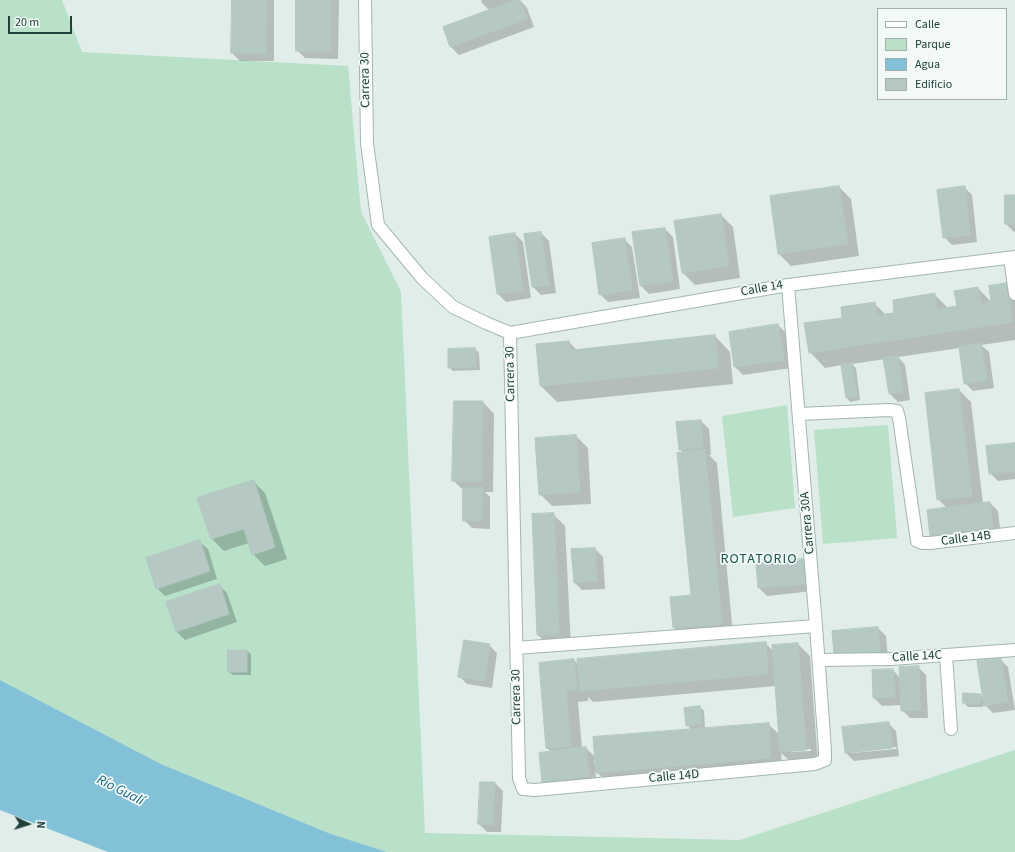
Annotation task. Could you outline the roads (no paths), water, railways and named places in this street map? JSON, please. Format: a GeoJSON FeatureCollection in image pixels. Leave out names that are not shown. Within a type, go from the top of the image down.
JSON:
{"type":"FeatureCollection","features":[{"type":"Feature","properties":{"kind":"street","name":"Carrera 30"},"geometry":{"type":"LineString","coordinates":[[365,0],[367,143],[378,225],[422,278],[454,306],[486,323],[510,333],[519,778],[523,789]]}},
{"type":"Feature","properties":{"kind":"street","name":"Calle 14"},"geometry":{"type":"LineString","coordinates":[[510,333],[788,285],[1013,257]]}},
{"type":"Feature","properties":{"kind":"street"},"geometry":{"type":"LineString","coordinates":[[1013,257],[1015,294]]}},
{"type":"Feature","properties":{"kind":"street","name":"Carrera 30A"},"geometry":{"type":"LineString","coordinates":[[788,285],[819,660],[825,760]]}},
{"type":"Feature","properties":{"kind":"street","name":"Calle 14B"},"geometry":{"type":"LineString","coordinates":[[799,414],[889,410],[896,411],[899,418],[917,541],[922,543],[930,543],[1015,533]]}},
{"type":"Feature","properties":{"kind":"street"},"geometry":{"type":"LineString","coordinates":[[516,648],[816,626]]}},
{"type":"Feature","properties":{"kind":"street","name":"Calle 14C"},"geometry":{"type":"LineString","coordinates":[[819,660],[891,658],[1015,650]]}},
{"type":"Feature","properties":{"kind":"street"},"geometry":{"type":"LineString","coordinates":[[946,655],[951,729]]}},
{"type":"Feature","properties":{"kind":"street","name":"Calle 14D"},"geometry":{"type":"LineString","coordinates":[[523,789],[536,790],[815,764],[825,760]]}},
{"type":"Feature","properties":{"kind":"water","name":"Río Gualí"},"geometry":{"type":"Polygon","coordinates":[[[0,680],[161,764],[331,834],[387,852],[108,852],[0,810],[0,680]]]}},
{"type":"Feature","properties":{"kind":"district","name":"ROTATORIO"},"geometry":{"type":"Point","coordinates":[759,560]}}]}
